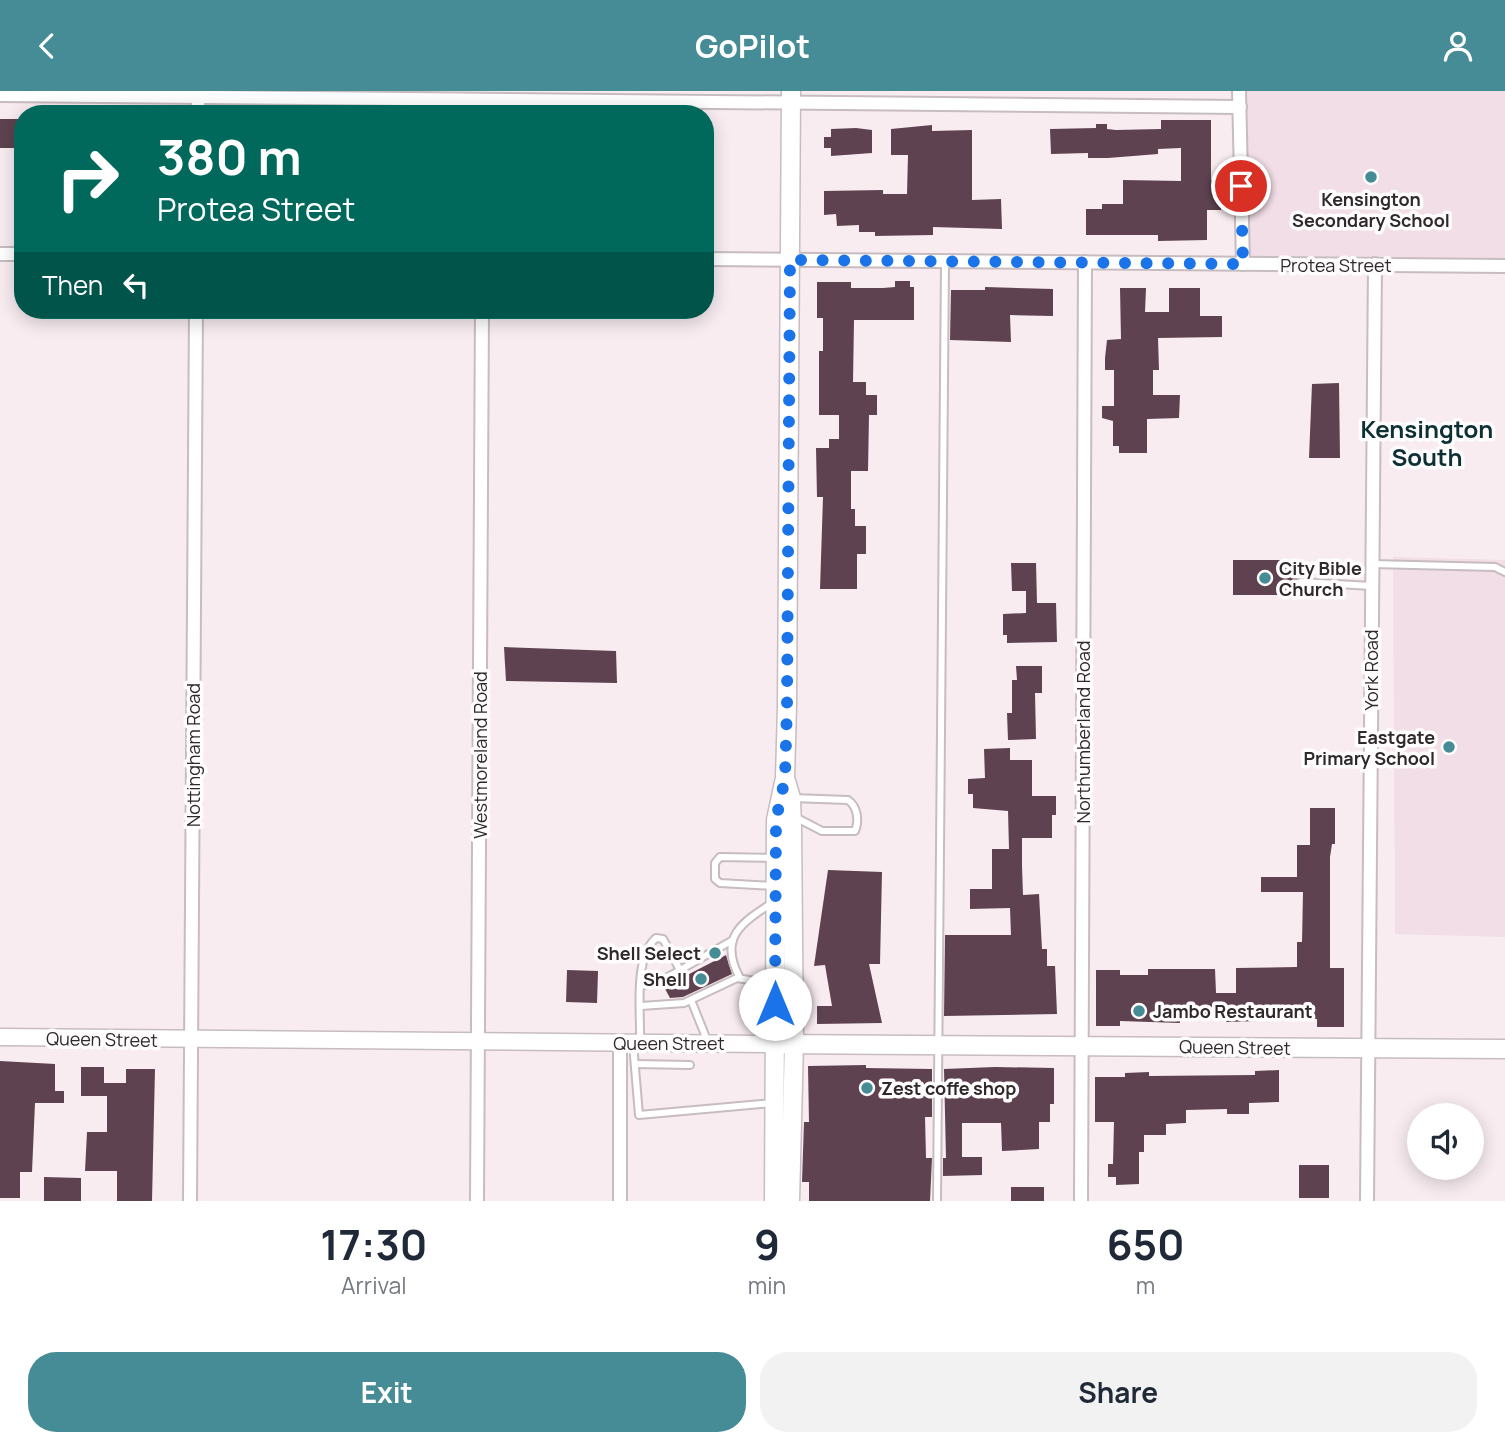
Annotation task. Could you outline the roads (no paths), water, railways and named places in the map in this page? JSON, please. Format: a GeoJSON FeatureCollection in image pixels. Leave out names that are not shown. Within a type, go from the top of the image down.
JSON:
{"type":"FeatureCollection","features":[{"type":"Feature","properties":{"kind":"main road"},"geometry":{"type":"LineString","coordinates":[[790,1201],[794,1043],[791,807],[785,778],[791,96]]}},
{"type":"Feature","properties":{"kind":"main road"},"geometry":{"type":"LineString","coordinates":[[774,1201],[777,813],[785,778]]}},
{"type":"Feature","properties":{"kind":"main road","name":"Queen Street"},"geometry":{"type":"LineString","coordinates":[[774,1044],[937,1042],[1505,1048]]}},
{"type":"Feature","properties":{"kind":"street"},"geometry":{"type":"LineString","coordinates":[[1240,91],[1243,264]]}},
{"type":"Feature","properties":{"kind":"street"},"geometry":{"type":"LineString","coordinates":[[0,95],[791,96],[1240,107]]}},
{"type":"Feature","properties":{"kind":"street","name":"Protea Street"},"geometry":{"type":"LineString","coordinates":[[714,259],[1505,266]]}},
{"type":"Feature","properties":{"kind":"street","name":"Northumberland Road"},"geometry":{"type":"LineString","coordinates":[[1081,1201],[1085,263]]}},
{"type":"Feature","properties":{"kind":"street","name":"York Road"},"geometry":{"type":"LineString","coordinates":[[1367,1201],[1375,264]]}},
{"type":"Feature","properties":{"kind":"street","name":"Nottingham Road"},"geometry":{"type":"LineString","coordinates":[[190,1201],[196,319]]}},
{"type":"Feature","properties":{"kind":"street","name":"Westmoreland Road"},"geometry":{"type":"LineString","coordinates":[[477,1201],[482,319]]}},
{"type":"Feature","properties":{"kind":"street","name":"Queen Street"},"geometry":{"type":"LineString","coordinates":[[0,1037],[774,1044]]}},
{"type":"Feature","properties":{"kind":"street"},"geometry":{"type":"LineString","coordinates":[[620,1201],[631,1044]]}},
{"type":"Feature","properties":{"kind":"lane"},"geometry":{"type":"LineString","coordinates":[[937,1201],[945,262]]}},
{"type":"Feature","properties":{"kind":"lane"},"geometry":{"type":"LineString","coordinates":[[1372,564],[1495,566],[1505,572]]}},
{"type":"Feature","properties":{"kind":"lane"},"geometry":{"type":"LineString","coordinates":[[1301,582],[1372,586]]}},
{"type":"Feature","properties":{"kind":"lane"},"geometry":{"type":"LineString","coordinates":[[848,800],[855,807],[857,825],[855,831],[830,833],[791,807],[848,800]]}},
{"type":"Feature","properties":{"kind":"lane"},"geometry":{"type":"LineString","coordinates":[[775,893],[720,883],[715,879],[714,868],[720,857],[776,858]]}},
{"type":"Feature","properties":{"kind":"lane"},"geometry":{"type":"LineString","coordinates":[[740,978],[731,957],[733,940],[741,924],[775,893]]}},
{"type":"Feature","properties":{"kind":"lane"},"geometry":{"type":"LineString","coordinates":[[680,970],[666,943],[656,938],[643,952],[641,1006],[631,1044],[639,1115],[773,1103]]}},
{"type":"Feature","properties":{"kind":"lane"},"geometry":{"type":"LineString","coordinates":[[641,986],[680,970],[733,940]]}},
{"type":"Feature","properties":{"kind":"lane"},"geometry":{"type":"LineString","coordinates":[[641,1006],[674,1006],[740,978],[775,984]]}},
{"type":"Feature","properties":{"kind":"lane"},"geometry":{"type":"LineString","coordinates":[[691,1000],[709,1043]]}},
{"type":"Feature","properties":{"kind":"lane"},"geometry":{"type":"LineString","coordinates":[[635,1064],[690,1065]]}},
{"type":"Feature","properties":{"kind":"place","name":"Kensington Secondary School"},"geometry":{"type":"Point","coordinates":[1371,177]}},
{"type":"Feature","properties":{"kind":"place","name":"City Bible Church"},"geometry":{"type":"Point","coordinates":[1265,578]}},
{"type":"Feature","properties":{"kind":"place","name":"Eastgate Primary School"},"geometry":{"type":"Point","coordinates":[1449,747]}},
{"type":"Feature","properties":{"kind":"place","name":"Shell Select"},"geometry":{"type":"Point","coordinates":[715,953]}},
{"type":"Feature","properties":{"kind":"place","name":"Shell"},"geometry":{"type":"Point","coordinates":[701,979]}},
{"type":"Feature","properties":{"kind":"place","name":"Jambo Restaurant"},"geometry":{"type":"Point","coordinates":[1139,1011]}},
{"type":"Feature","properties":{"kind":"place","name":"Zest coffe shop"},"geometry":{"type":"Point","coordinates":[867,1088]}},
{"type":"Feature","properties":{"kind":"district","name":"Kensington South"},"geometry":{"type":"Point","coordinates":[1427,442]}}]}
